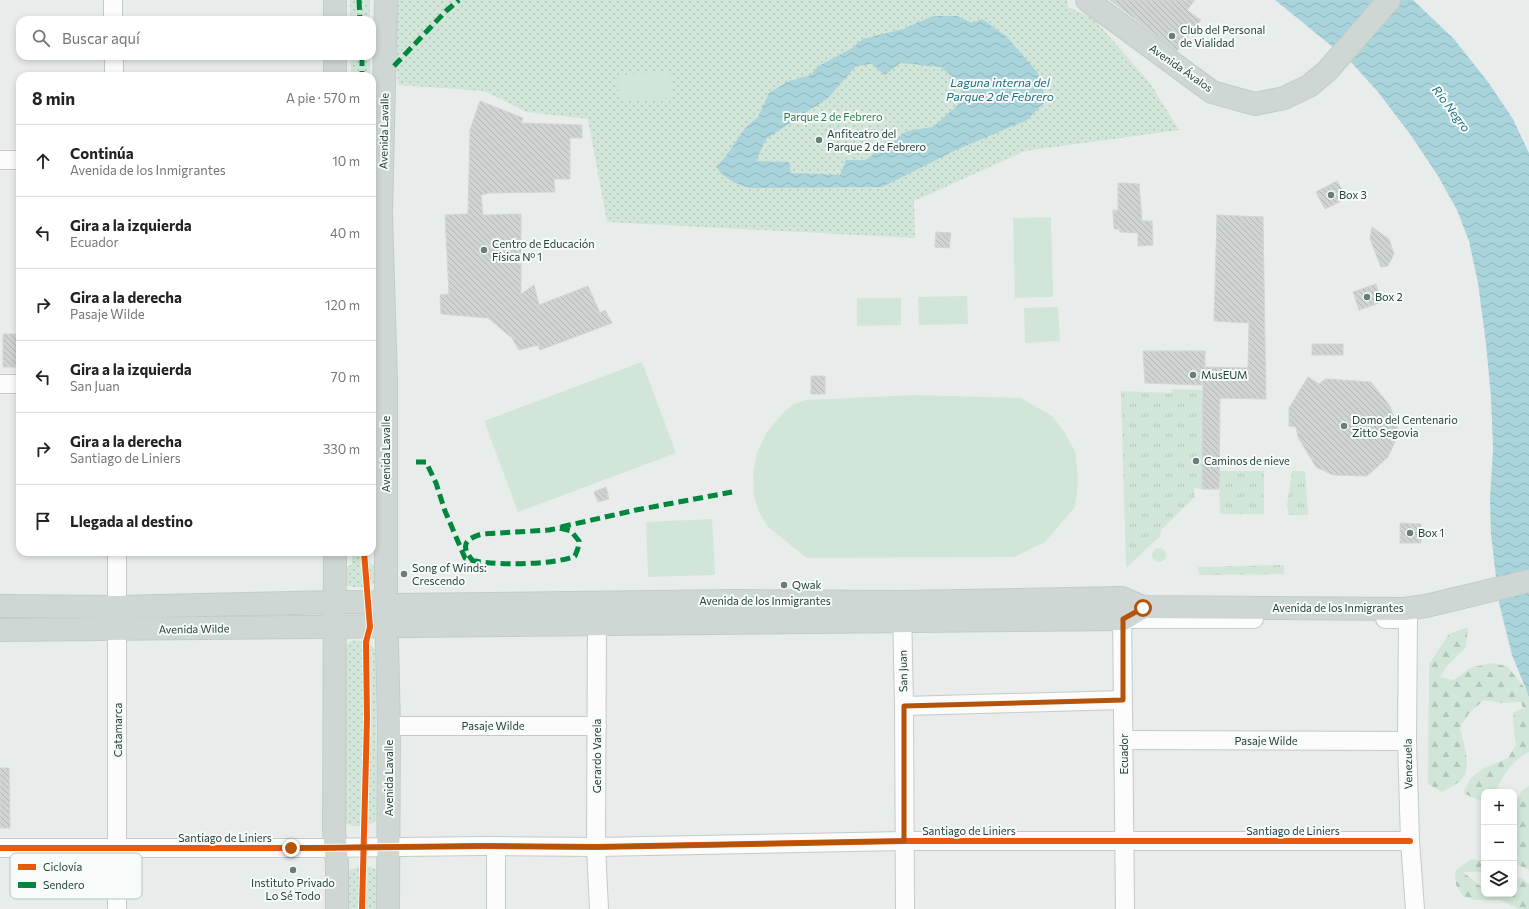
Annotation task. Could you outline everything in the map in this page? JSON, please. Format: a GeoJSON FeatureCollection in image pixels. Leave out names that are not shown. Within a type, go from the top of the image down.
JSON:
{"type":"FeatureCollection","features":[{"type":"Feature","properties":{"kind":"main road"},"geometry":{"type":"LineString","coordinates":[[335,0],[335,16]]}},
{"type":"Feature","properties":{"kind":"main road","name":"Avenida Lavalle"},"geometry":{"type":"LineString","coordinates":[[386,0],[377,158],[381,212],[379,381],[389,726],[388,909]]}},
{"type":"Feature","properties":{"kind":"main road","name":"Avenida Ávalos"},"geometry":{"type":"LineString","coordinates":[[1087,0],[1212,92],[1244,102],[1256,104],[1284,98],[1309,86],[1327,71],[1389,0]]}},
{"type":"Feature","properties":{"kind":"main road"},"geometry":{"type":"LineString","coordinates":[[335,60],[335,72]]}},
{"type":"Feature","properties":{"kind":"main road"},"geometry":{"type":"LineString","coordinates":[[335,556],[334,831],[336,847],[337,909]]}},
{"type":"Feature","properties":{"kind":"main road","name":"Avenida de los Inmigrantes"},"geometry":{"type":"LineString","coordinates":[[387,626],[597,625],[902,611],[1122,608],[1404,609],[1426,606],[1529,581]]}},
{"type":"Feature","properties":{"kind":"main road","name":"Avenida de los Inmigrantes"},"geometry":{"type":"LineString","coordinates":[[386,603],[398,605],[735,601],[902,611]]}},
{"type":"Feature","properties":{"kind":"main road"},"geometry":{"type":"LineString","coordinates":[[0,606],[118,607],[336,602],[386,603]]}},
{"type":"Feature","properties":{"kind":"main road","name":"Avenida Wilde"},"geometry":{"type":"LineString","coordinates":[[0,630],[118,630],[387,626]]}},
{"type":"Feature","properties":{"kind":"street"},"geometry":{"type":"LineString","coordinates":[[113,0],[113,16]]}},
{"type":"Feature","properties":{"kind":"street"},"geometry":{"type":"LineString","coordinates":[[114,60],[114,72]]}},
{"type":"Feature","properties":{"kind":"street"},"geometry":{"type":"LineString","coordinates":[[0,160],[16,160]]}},
{"type":"Feature","properties":{"kind":"street"},"geometry":{"type":"LineString","coordinates":[[0,384],[16,384]]}},
{"type":"Feature","properties":{"kind":"street","name":"Catamarca"},"geometry":{"type":"LineString","coordinates":[[117,556],[117,853]]}},
{"type":"Feature","properties":{"kind":"street","name":"Gerardo Varela"},"geometry":{"type":"LineString","coordinates":[[596,603],[596,847],[599,909]]}},
{"type":"Feature","properties":{"kind":"street","name":"Avenida de los Inmigrantes"},"geometry":{"type":"LineString","coordinates":[[1122,608],[1408,619]]}},
{"type":"Feature","properties":{"kind":"street","name":"Ecuador"},"geometry":{"type":"LineString","coordinates":[[1122,608],[1125,909]]}},
{"type":"Feature","properties":{"kind":"street","name":"San Juan"},"geometry":{"type":"LineString","coordinates":[[902,611],[905,909]]}},
{"type":"Feature","properties":{"kind":"street","name":"Venezuela"},"geometry":{"type":"LineString","coordinates":[[1408,619],[1407,741],[1410,842],[1415,909]]}},
{"type":"Feature","properties":{"kind":"street"},"geometry":{"type":"LineString","coordinates":[[904,706],[1123,700]]}},
{"type":"Feature","properties":{"kind":"street","name":"Pasaje Wilde"},"geometry":{"type":"LineString","coordinates":[[389,726],[597,726]]}},
{"type":"Feature","properties":{"kind":"street","name":"Pasaje Wilde"},"geometry":{"type":"LineString","coordinates":[[1124,740],[1407,741]]}},
{"type":"Feature","properties":{"kind":"street","name":"Santiago de Liniers"},"geometry":{"type":"LineString","coordinates":[[0,848],[388,846],[596,847],[904,841],[1410,842]]}},
{"type":"Feature","properties":{"kind":"street"},"geometry":{"type":"LineString","coordinates":[[496,846],[496,909]]}},
{"type":"Feature","properties":{"kind":"green space"},"geometry":{"type":"Polygon","coordinates":[[[350,0],[370,0],[370,16],[350,16],[350,0]]]}},
{"type":"Feature","properties":{"kind":"green space","name":"Parque 2 de Febrero"},"geometry":{"type":"Polygon","coordinates":[[[393,0],[1067,0],[1068,7],[1093,18],[1150,83],[1179,130],[1025,151],[914,201],[915,238],[607,222],[588,119],[527,112],[484,91],[398,85],[393,0]]]}},
{"type":"Feature","properties":{"kind":"green space"},"geometry":{"type":"Polygon","coordinates":[[[351,60],[370,60],[370,72],[351,72],[351,60]]]}},
{"type":"Feature","properties":{"kind":"green space"},"geometry":{"type":"Polygon","coordinates":[[[670,72],[672,98],[619,101],[617,75],[670,72]]]}},
{"type":"Feature","properties":{"kind":"green space"},"geometry":{"type":"Polygon","coordinates":[[[1051,217],[1053,297],[1015,298],[1013,218],[1051,217]]]}},
{"type":"Feature","properties":{"kind":"green space"},"geometry":{"type":"Polygon","coordinates":[[[967,296],[968,324],[919,325],[918,297],[967,296]]]}},
{"type":"Feature","properties":{"kind":"green space"},"geometry":{"type":"Polygon","coordinates":[[[857,298],[901,298],[901,325],[857,326],[857,298]]]}},
{"type":"Feature","properties":{"kind":"green space"},"geometry":{"type":"Polygon","coordinates":[[[1058,307],[1060,341],[1025,343],[1024,308],[1058,307]]]}},
{"type":"Feature","properties":{"kind":"green space"},"geometry":{"type":"Polygon","coordinates":[[[642,362],[676,453],[518,512],[484,421],[642,362]]]}},
{"type":"Feature","properties":{"kind":"green space"},"geometry":{"type":"Polygon","coordinates":[[[1172,389],[1203,390],[1202,489],[1194,488],[1195,497],[1161,530],[1160,536],[1126,568],[1121,391],[1171,393],[1172,389]]]}},
{"type":"Feature","properties":{"kind":"green space"},"geometry":{"type":"Polygon","coordinates":[[[915,395],[1021,398],[1052,416],[1065,433],[1075,451],[1078,480],[1075,507],[1045,542],[1014,557],[807,558],[768,527],[759,512],[754,496],[753,475],[757,452],[767,432],[783,413],[794,404],[806,400],[915,395]]]}},
{"type":"Feature","properties":{"kind":"green space"},"geometry":{"type":"Polygon","coordinates":[[[1219,471],[1264,471],[1264,514],[1220,514],[1219,471]]]}},
{"type":"Feature","properties":{"kind":"green space"},"geometry":{"type":"Polygon","coordinates":[[[1292,471],[1305,471],[1308,515],[1289,515],[1287,506],[1292,471]]]}},
{"type":"Feature","properties":{"kind":"green space"},"geometry":{"type":"Polygon","coordinates":[[[712,519],[715,575],[648,577],[646,522],[712,519]]]}},
{"type":"Feature","properties":{"kind":"green space"},"geometry":{"type":"Polygon","coordinates":[[[1159,548],[1164,550],[1166,555],[1164,560],[1159,562],[1154,560],[1152,555],[1154,550],[1159,548]]]}},
{"type":"Feature","properties":{"kind":"green space"},"geometry":{"type":"Polygon","coordinates":[[[352,556],[369,556],[369,562],[379,570],[378,582],[369,586],[361,587],[352,587],[343,584],[343,570],[352,564],[352,556]]]}},
{"type":"Feature","properties":{"kind":"green space"},"geometry":{"type":"Polygon","coordinates":[[[1284,565],[1284,574],[1199,575],[1198,567],[1284,565]]]}},
{"type":"Feature","properties":{"kind":"green space"},"geometry":{"type":"Polygon","coordinates":[[[1468,627],[1466,647],[1447,666],[1440,677],[1454,680],[1470,668],[1491,663],[1507,666],[1524,687],[1529,697],[1529,752],[1513,764],[1501,780],[1496,789],[1481,789],[1481,801],[1463,793],[1471,778],[1482,769],[1508,758],[1516,745],[1513,722],[1514,712],[1523,708],[1521,702],[1503,703],[1484,700],[1469,713],[1460,728],[1467,761],[1466,773],[1463,778],[1442,792],[1428,784],[1429,664],[1449,634],[1468,627]]]}},
{"type":"Feature","properties":{"kind":"green space"},"geometry":{"type":"Polygon","coordinates":[[[354,640],[366,642],[375,649],[376,660],[377,820],[364,826],[344,823],[344,645],[354,640]]]}},
{"type":"Feature","properties":{"kind":"green space"},"geometry":{"type":"Polygon","coordinates":[[[1529,786],[1529,870],[1517,864],[1517,800],[1522,790],[1529,786]]]}},
{"type":"Feature","properties":{"kind":"green space"},"geometry":{"type":"Polygon","coordinates":[[[1471,859],[1481,861],[1481,872],[1463,872],[1481,886],[1481,897],[1517,897],[1517,878],[1522,878],[1529,884],[1529,909],[1519,909],[1500,900],[1475,900],[1463,896],[1456,885],[1455,871],[1471,859]]]}},
{"type":"Feature","properties":{"kind":"green space"},"geometry":{"type":"Polygon","coordinates":[[[363,865],[374,868],[381,877],[380,909],[343,909],[343,875],[352,869],[363,865]]]}},
{"type":"Feature","properties":{"kind":"water","name":"Río Negro"},"geometry":{"type":"Polygon","coordinates":[[[1275,0],[1413,0],[1454,39],[1488,82],[1513,119],[1529,153],[1529,697],[1512,655],[1499,603],[1491,534],[1490,499],[1493,449],[1491,397],[1478,283],[1469,241],[1457,210],[1438,176],[1410,134],[1378,92],[1350,61],[1275,0]]]}},
{"type":"Feature","properties":{"kind":"water","name":"Laguna interna del Parque 2 de Febrero"},"geometry":{"type":"Polygon","coordinates":[[[933,16],[957,16],[972,23],[982,19],[1007,37],[1038,73],[1046,101],[1027,120],[956,150],[882,187],[751,188],[731,180],[719,171],[716,167],[726,156],[745,128],[758,117],[769,93],[789,81],[811,75],[817,67],[852,48],[863,39],[903,29],[933,16]],[[900,63],[885,75],[872,64],[856,66],[828,98],[766,139],[756,161],[789,162],[791,173],[840,175],[846,160],[865,160],[907,131],[933,127],[958,105],[962,85],[941,67],[900,63]]]}},
{"type":"Feature","properties":{"kind":"building","name":"Club del Personal de Vialidad"},"geometry":{"type":"Polygon","coordinates":[[[1110,0],[1195,0],[1187,10],[1201,20],[1177,51],[1110,0]]]}},
{"type":"Feature","properties":{"kind":"building","name":"Centro de Educación Física Nº 1"},"geometry":{"type":"Polygon","coordinates":[[[480,101],[523,118],[521,123],[582,125],[582,138],[570,138],[570,179],[554,179],[555,192],[487,193],[481,195],[483,215],[521,214],[521,294],[534,285],[539,305],[588,286],[600,313],[605,310],[612,323],[540,350],[538,345],[519,350],[512,338],[488,318],[441,314],[440,295],[449,294],[445,215],[468,214],[470,130],[480,101]]]}},
{"type":"Feature","properties":{"kind":"building","name":"Box 3"},"geometry":{"type":"Polygon","coordinates":[[[1337,181],[1347,198],[1325,209],[1316,192],[1337,181]]]}},
{"type":"Feature","properties":{"kind":"building"},"geometry":{"type":"Polygon","coordinates":[[[1118,183],[1139,184],[1142,221],[1152,221],[1153,245],[1138,246],[1138,233],[1120,232],[1119,229],[1114,229],[1113,210],[1118,211],[1118,183]]]}},
{"type":"Feature","properties":{"kind":"building"},"geometry":{"type":"Polygon","coordinates":[[[1217,215],[1263,217],[1266,399],[1220,398],[1219,489],[1202,489],[1203,385],[1145,383],[1143,351],[1205,351],[1205,367],[1248,368],[1249,323],[1214,321],[1217,215]]]}},
{"type":"Feature","properties":{"kind":"building"},"geometry":{"type":"Polygon","coordinates":[[[1372,227],[1389,239],[1394,254],[1388,266],[1381,267],[1370,239],[1372,227]]]}},
{"type":"Feature","properties":{"kind":"building"},"geometry":{"type":"Polygon","coordinates":[[[936,232],[951,233],[949,248],[935,247],[936,232]]]}},
{"type":"Feature","properties":{"kind":"building","name":"Box 2"},"geometry":{"type":"Polygon","coordinates":[[[1376,284],[1382,302],[1359,310],[1353,292],[1376,284]]]}},
{"type":"Feature","properties":{"kind":"building"},"geometry":{"type":"Polygon","coordinates":[[[3,334],[16,334],[16,367],[3,367],[3,334]]]}},
{"type":"Feature","properties":{"kind":"building"},"geometry":{"type":"Polygon","coordinates":[[[1312,344],[1343,344],[1343,355],[1312,355],[1312,344]]]}},
{"type":"Feature","properties":{"kind":"building"},"geometry":{"type":"Polygon","coordinates":[[[811,376],[825,376],[825,394],[811,394],[811,376]]]}},
{"type":"Feature","properties":{"kind":"building","name":"Domo del Centenario Zitto Segovia"},"geometry":{"type":"Polygon","coordinates":[[[1308,377],[1319,384],[1326,379],[1371,382],[1390,406],[1399,433],[1388,457],[1367,476],[1333,475],[1316,467],[1298,437],[1296,427],[1289,426],[1289,408],[1308,377]]]}},
{"type":"Feature","properties":{"kind":"building"},"geometry":{"type":"Polygon","coordinates":[[[606,487],[609,499],[598,502],[594,492],[606,487]]]}},
{"type":"Feature","properties":{"kind":"building","name":"Box 1"},"geometry":{"type":"Polygon","coordinates":[[[1400,523],[1421,524],[1421,543],[1400,543],[1400,523]]]}},
{"type":"Feature","properties":{"kind":"building"},"geometry":{"type":"Polygon","coordinates":[[[0,768],[9,768],[10,828],[0,828],[0,768]]]}},
{"type":"Feature","properties":{"kind":"marked path"},"geometry":{"type":"LineString","coordinates":[[359,0],[360,16]]}},
{"type":"Feature","properties":{"kind":"marked path"},"geometry":{"type":"LineString","coordinates":[[394,66],[446,11],[459,0]]}},
{"type":"Feature","properties":{"kind":"marked path"},"geometry":{"type":"LineString","coordinates":[[362,60],[362,72]]}},
{"type":"Feature","properties":{"kind":"marked path"},"geometry":{"type":"LineString","coordinates":[[416,462],[426,462],[436,483],[445,511],[465,558],[474,561],[503,564],[537,563],[566,559],[575,556],[579,541],[571,531],[560,528],[482,534],[471,538],[466,544],[467,552],[469,556],[473,561]]}},
{"type":"Feature","properties":{"kind":"marked path"},"geometry":{"type":"LineString","coordinates":[[561,527],[636,510],[732,492]]}},
{"type":"Feature","properties":{"kind":"cycle path"},"geometry":{"type":"LineString","coordinates":[[362,909],[367,719],[366,642],[370,627],[364,556]]}},
{"type":"Feature","properties":{"kind":"cycle path"},"geometry":{"type":"LineString","coordinates":[[0,848],[596,847],[904,841],[1410,841]]}},
{"type":"Feature","properties":{"kind":"place","name":"Club del Personal de Vialidad"},"geometry":{"type":"Point","coordinates":[1172,36]}},
{"type":"Feature","properties":{"kind":"place","name":"Anfiteatro del Parque 2 de Febrero"},"geometry":{"type":"Point","coordinates":[819,140]}},
{"type":"Feature","properties":{"kind":"place","name":"Box 3"},"geometry":{"type":"Point","coordinates":[1331,195]}},
{"type":"Feature","properties":{"kind":"place","name":"Centro de Educación Física Nº 1"},"geometry":{"type":"Point","coordinates":[484,250]}},
{"type":"Feature","properties":{"kind":"place","name":"Box 2"},"geometry":{"type":"Point","coordinates":[1367,297]}},
{"type":"Feature","properties":{"kind":"place","name":"MusEUM"},"geometry":{"type":"Point","coordinates":[1193,375]}},
{"type":"Feature","properties":{"kind":"place","name":"Domo del Centenario Zitto Segovia"},"geometry":{"type":"Point","coordinates":[1344,426]}},
{"type":"Feature","properties":{"kind":"place","name":"Caminos de nieve"},"geometry":{"type":"Point","coordinates":[1196,461]}},
{"type":"Feature","properties":{"kind":"place","name":"Box 1"},"geometry":{"type":"Point","coordinates":[1410,533]}},
{"type":"Feature","properties":{"kind":"place","name":"Song of Winds: Crescendo"},"geometry":{"type":"Point","coordinates":[404,574]}},
{"type":"Feature","properties":{"kind":"place","name":"Qwak"},"geometry":{"type":"Point","coordinates":[784,585]}},
{"type":"Feature","properties":{"kind":"place","name":"Instituto Privado Lo Sé Todo"},"geometry":{"type":"Point","coordinates":[293,870]}},
{"type":"Feature","properties":{"kind":"route"},"geometry":{"type":"LineString","coordinates":[[291,848],[388,846],[596,847],[904,841],[904,706],[1123,700],[1123,619],[1143,608]]}}]}
